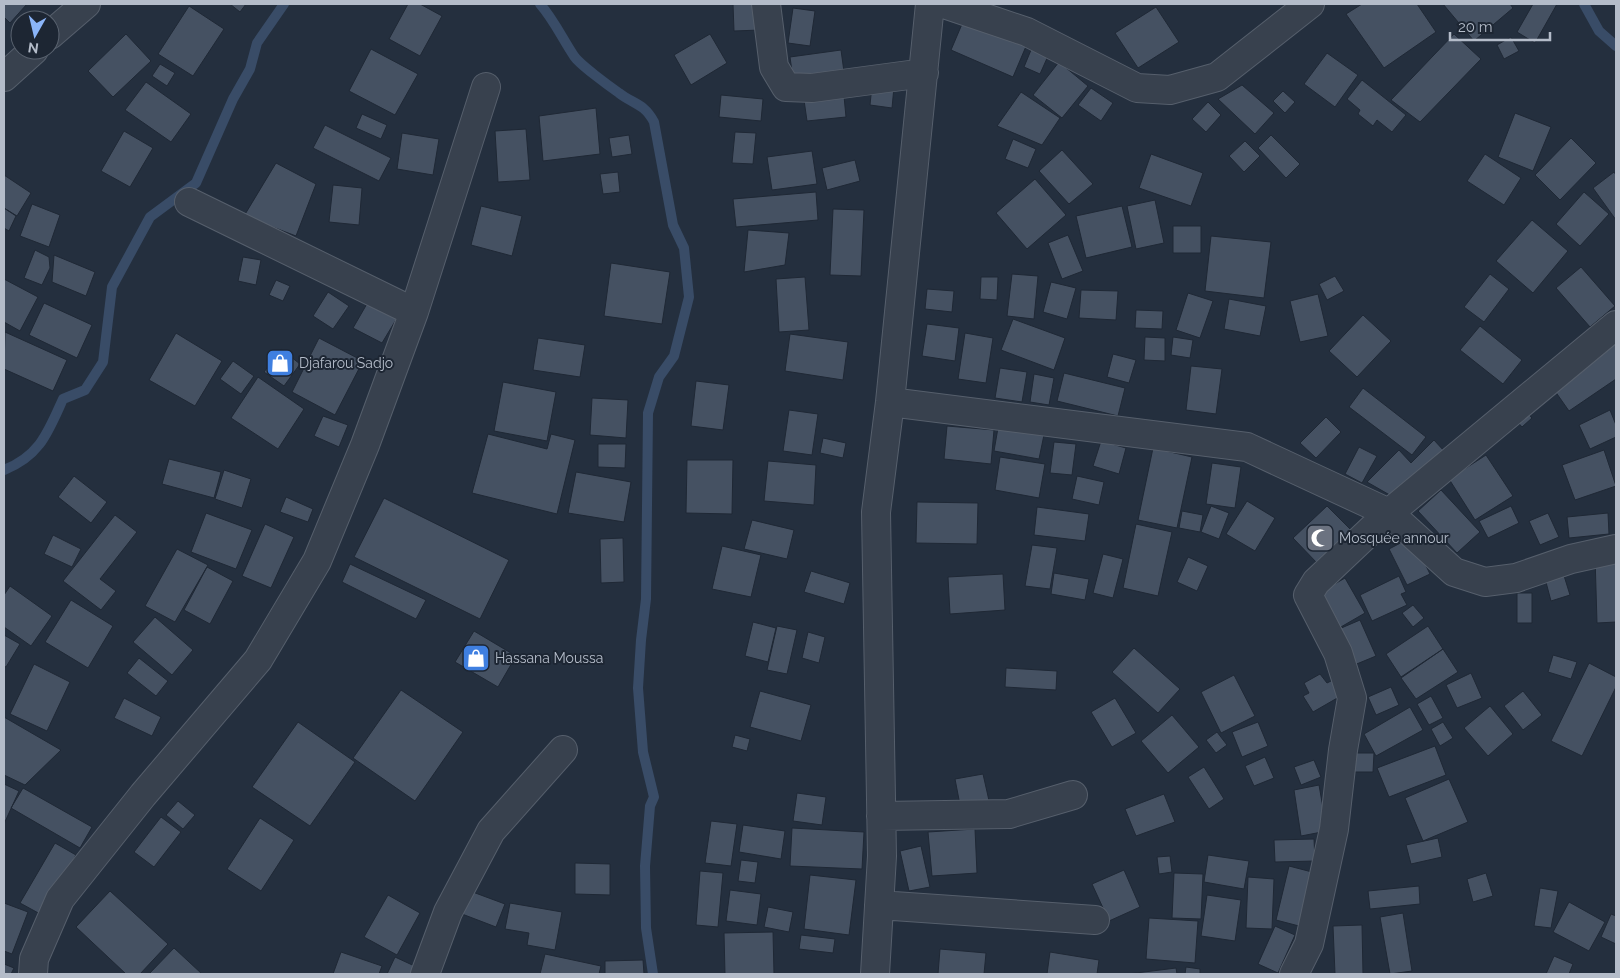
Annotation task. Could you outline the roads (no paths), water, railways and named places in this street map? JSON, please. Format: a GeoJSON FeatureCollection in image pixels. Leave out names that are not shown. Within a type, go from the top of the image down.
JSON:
{"type":"FeatureCollection","features":[{"type":"Feature","properties":{"kind":"street"},"geometry":{"type":"LineString","coordinates":[[60,26],[86,4]]}},
{"type":"Feature","properties":{"kind":"street"},"geometry":{"type":"LineString","coordinates":[[766,4],[774,67],[786,87],[812,88],[924,72]]}},
{"type":"Feature","properties":{"kind":"street"},"geometry":{"type":"LineString","coordinates":[[875,974],[882,856],[876,512],[890,402],[930,4]]}},
{"type":"Feature","properties":{"kind":"street"},"geometry":{"type":"LineString","coordinates":[[944,4],[1027,32],[1137,88],[1170,90],[1217,77],[1310,4]]}},
{"type":"Feature","properties":{"kind":"street"},"geometry":{"type":"LineString","coordinates":[[4,77],[23,60]]}},
{"type":"Feature","properties":{"kind":"street"},"geometry":{"type":"LineString","coordinates":[[33,974],[34,958],[60,899],[143,795],[258,660],[317,561],[365,445],[414,312],[486,87]]}},
{"type":"Feature","properties":{"kind":"street"},"geometry":{"type":"LineString","coordinates":[[189,202],[414,312]]}},
{"type":"Feature","properties":{"kind":"street"},"geometry":{"type":"LineString","coordinates":[[1294,974],[1309,944],[1332,839],[1343,750],[1352,698],[1338,653],[1308,595],[1316,582],[1389,513],[1616,325]]}},
{"type":"Feature","properties":{"kind":"street"},"geometry":{"type":"LineString","coordinates":[[890,402],[1247,448],[1389,513],[1454,572],[1485,582],[1516,578],[1571,559],[1616,548]]}},
{"type":"Feature","properties":{"kind":"street"},"geometry":{"type":"LineString","coordinates":[[425,974],[448,912],[491,831],[563,750]]}},
{"type":"Feature","properties":{"kind":"street"},"geometry":{"type":"LineString","coordinates":[[881,816],[1009,814],[1073,795]]}},
{"type":"Feature","properties":{"kind":"street"},"geometry":{"type":"LineString","coordinates":[[879,905],[1096,920]]}},
{"type":"Feature","properties":{"kind":"waterway"},"geometry":{"type":"LineString","coordinates":[[4,470],[26,458],[35,450],[53,422],[63,399],[85,390],[103,362],[112,287],[150,217],[196,183],[233,99],[250,69],[257,43],[284,4]]}},
{"type":"Feature","properties":{"kind":"waterway"},"geometry":{"type":"LineString","coordinates":[[540,4],[550,16],[577,60],[624,97],[642,107],[654,122],[673,225],[684,248],[689,297],[674,356],[659,377],[648,413],[646,599],[638,688],[643,752],[654,797],[650,806],[645,866],[646,928],[653,974]]}},
{"type":"Feature","properties":{"kind":"waterway"},"geometry":{"type":"LineString","coordinates":[[1584,4],[1599,31],[1616,46]]}},
{"type":"Feature","properties":{"kind":"place","name":"Djafarou Sadjo"},"geometry":{"type":"Point","coordinates":[280,363]}},
{"type":"Feature","properties":{"kind":"place","name":"Mosquée annour"},"geometry":{"type":"Point","coordinates":[1320,538]}},
{"type":"Feature","properties":{"kind":"place","name":"Hassana Moussa"},"geometry":{"type":"Point","coordinates":[476,658]}}]}
